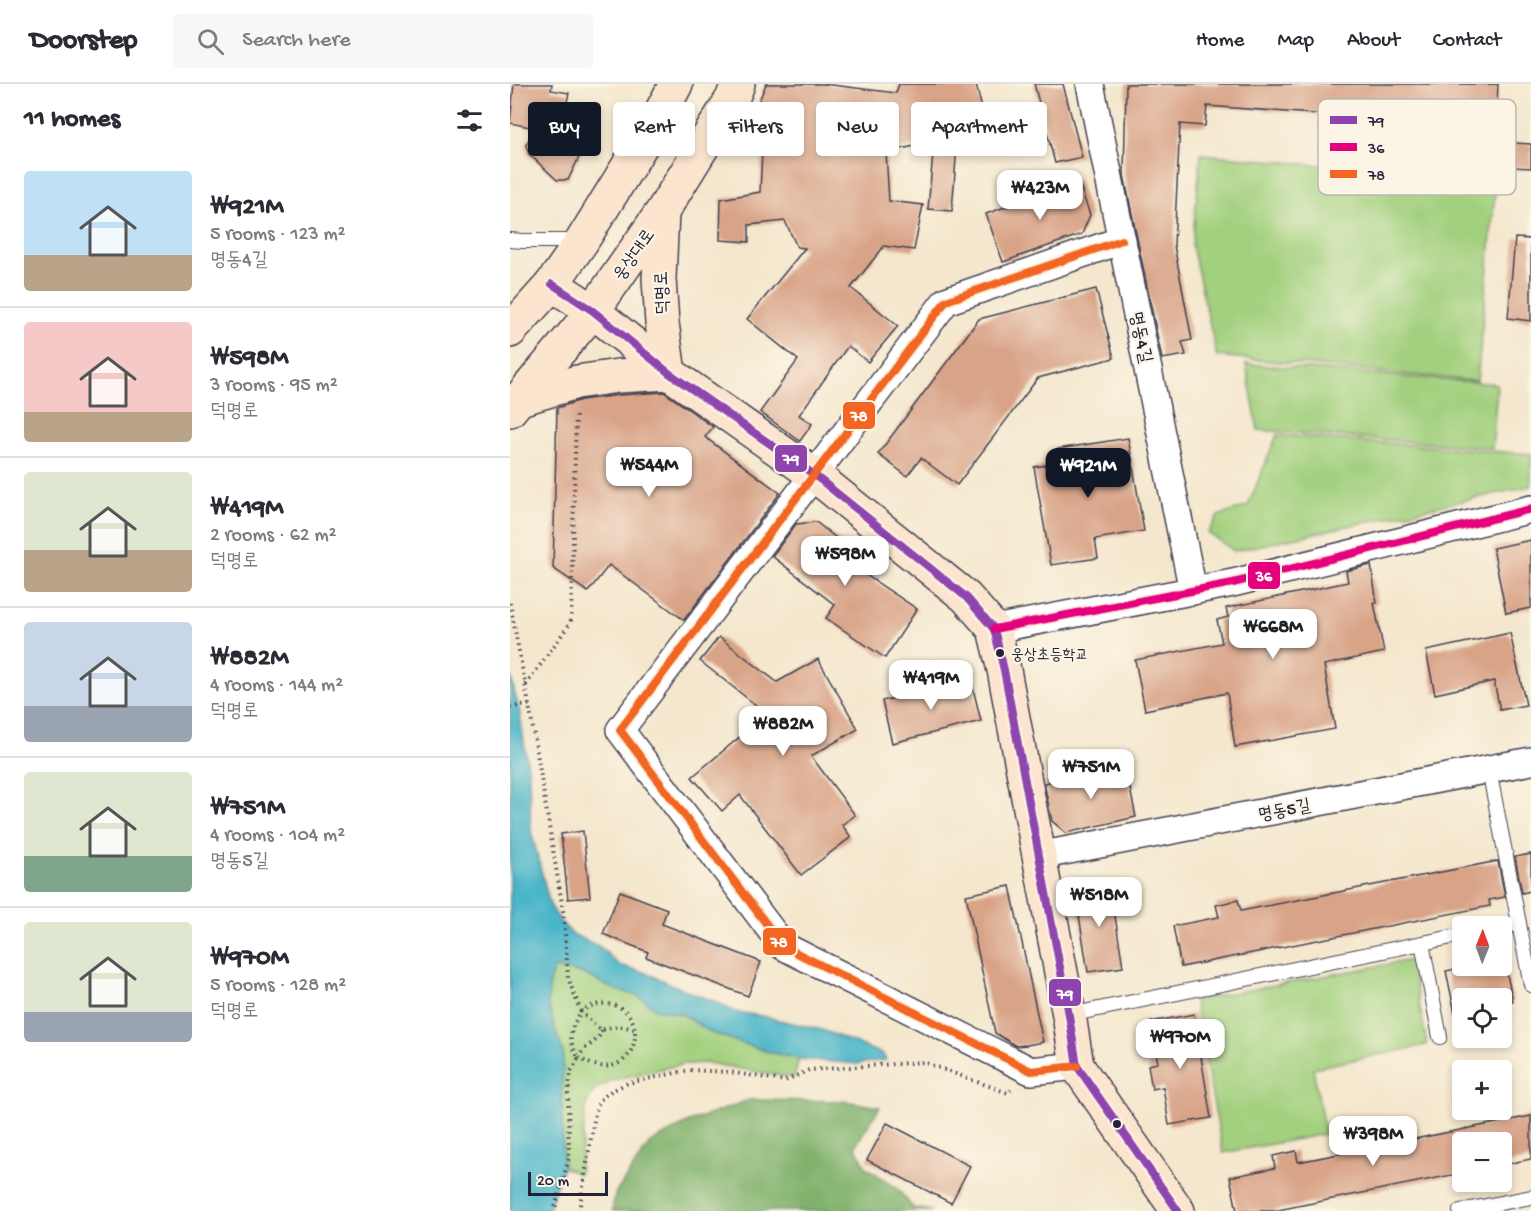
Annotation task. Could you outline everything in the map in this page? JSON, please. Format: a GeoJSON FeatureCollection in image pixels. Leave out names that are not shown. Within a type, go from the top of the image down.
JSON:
{"type":"FeatureCollection","features":[{"type":"Feature","properties":{"kind":"street"},"geometry":{"type":"LineString","coordinates":[[510,331],[552,284],[582,241],[658,118],[676,84]]}},
{"type":"Feature","properties":{"kind":"street","name":"웅상대로"},"geometry":{"type":"LineString","coordinates":[[515,404],[593,311],[662,212],[732,99],[738,84]]}},
{"type":"Feature","properties":{"kind":"street","name":"명동4길"},"geometry":{"type":"LineString","coordinates":[[1090,84],[1193,591]]}},
{"type":"Feature","properties":{"kind":"street","name":"덕명로"},"geometry":{"type":"LineString","coordinates":[[662,212],[659,279],[669,373]]}},
{"type":"Feature","properties":{"kind":"street"},"geometry":{"type":"LineString","coordinates":[[1077,1066],[1031,1071],[783,946],[620,730],[946,301],[1122,240]]}},
{"type":"Feature","properties":{"kind":"street"},"geometry":{"type":"LineString","coordinates":[[552,284],[593,311],[669,373],[813,474],[966,597],[994,629],[1004,670],[1077,1066],[1178,1211]]}},
{"type":"Feature","properties":{"kind":"street"},"geometry":{"type":"LineString","coordinates":[[515,404],[577,382],[618,376],[669,373]]}},
{"type":"Feature","properties":{"kind":"street"},"geometry":{"type":"LineString","coordinates":[[994,629],[1233,583],[1531,509]]}},
{"type":"Feature","properties":{"kind":"street","name":"명동5길"},"geometry":{"type":"LineString","coordinates":[[1038,856],[1531,761]]}},
{"type":"Feature","properties":{"kind":"lane"},"geometry":{"type":"LineString","coordinates":[[510,240],[523,242],[582,241]]}},
{"type":"Feature","properties":{"kind":"lane"},"geometry":{"type":"LineString","coordinates":[[1489,770],[1531,985]]}},
{"type":"Feature","properties":{"kind":"lane"},"geometry":{"type":"LineString","coordinates":[[1512,924],[1519,923]]}},
{"type":"Feature","properties":{"kind":"lane"},"geometry":{"type":"LineString","coordinates":[[1069,1015],[1452,936]]}},
{"type":"Feature","properties":{"kind":"lane"},"geometry":{"type":"LineString","coordinates":[[1422,943],[1440,1037]]}},
{"type":"Feature","properties":{"kind":"lane"},"geometry":{"type":"LineString","coordinates":[[1460,1211],[1531,1197]]}},
{"type":"Feature","properties":{"kind":"path"},"geometry":{"type":"LineString","coordinates":[[525,686],[572,622],[577,382]]}},
{"type":"Feature","properties":{"kind":"path"},"geometry":{"type":"LineString","coordinates":[[510,603],[529,705],[564,926],[568,978],[581,1012],[602,1030]]}},
{"type":"Feature","properties":{"kind":"path"},"geometry":{"type":"LineString","coordinates":[[510,708],[529,705]]}},
{"type":"Feature","properties":{"kind":"path"},"geometry":{"type":"LineString","coordinates":[[600,1004],[614,1005],[626,1011],[634,1022],[634,1047],[626,1059],[619,1064],[598,1066],[579,1058],[571,1043],[570,1032],[581,1012],[587,1007],[600,1004]]}},
{"type":"Feature","properties":{"kind":"path"},"geometry":{"type":"LineString","coordinates":[[554,1211],[569,1158],[568,1095],[571,1071],[581,1052],[599,1038],[602,1030],[612,1026],[634,1029]]}},
{"type":"Feature","properties":{"kind":"path"},"geometry":{"type":"LineString","coordinates":[[579,1211],[599,1101],[611,1090],[628,1083],[690,1070],[729,1072],[785,1081],[808,1070],[923,1062],[1008,1093],[1031,1071]]}},
{"type":"Feature","properties":{"kind":"green space"},"geometry":{"type":"Polygon","coordinates":[[[1201,154],[1318,165],[1318,195],[1495,195],[1477,381],[1217,356],[1192,246],[1201,154]]]}},
{"type":"Feature","properties":{"kind":"green space"},"geometry":{"type":"Polygon","coordinates":[[[1246,364],[1497,384],[1492,448],[1258,430],[1246,364]]]}},
{"type":"Feature","properties":{"kind":"green space"},"geometry":{"type":"Polygon","coordinates":[[[1277,435],[1531,454],[1531,486],[1234,551],[1208,533],[1218,516],[1248,506],[1277,435]]]}},
{"type":"Feature","properties":{"kind":"green space"},"geometry":{"type":"Polygon","coordinates":[[[1411,960],[1427,1045],[1313,1068],[1325,1134],[1223,1153],[1194,1000],[1411,960]]]}},
{"type":"Feature","properties":{"kind":"green space"},"geometry":{"type":"Polygon","coordinates":[[[554,968],[582,973],[612,988],[638,996],[656,1009],[682,1014],[712,1033],[769,1052],[799,1059],[794,1078],[708,1063],[683,1064],[612,1080],[595,1089],[586,1104],[579,1174],[563,1167],[563,1052],[548,1004],[549,982],[554,968]]]}},
{"type":"Feature","properties":{"kind":"green space"},"geometry":{"type":"Polygon","coordinates":[[[749,1100],[844,1101],[880,1107],[855,1146],[866,1167],[897,1188],[913,1208],[932,1211],[612,1211],[615,1194],[650,1143],[689,1122],[749,1100]]]}},
{"type":"Feature","properties":{"kind":"water"},"geometry":{"type":"Polygon","coordinates":[[[510,674],[519,709],[529,774],[531,831],[550,905],[572,934],[600,947],[619,965],[646,973],[735,1012],[822,1030],[883,1054],[886,1060],[858,1064],[799,1059],[769,1052],[712,1033],[682,1014],[656,1009],[638,996],[612,988],[582,973],[554,968],[549,982],[548,1004],[563,1052],[563,1167],[548,1211],[510,1211],[510,674]]]}},
{"type":"Feature","properties":{"kind":"building"},"geometry":{"type":"Polygon","coordinates":[[[514,84],[552,84],[551,90],[569,93],[567,102],[528,102],[528,127],[510,123],[514,84]]]}},
{"type":"Feature","properties":{"kind":"building"},"geometry":{"type":"Polygon","coordinates":[[[766,84],[824,84],[896,93],[899,84],[976,84],[980,102],[911,102],[911,147],[899,149],[899,102],[816,102],[816,156],[886,156],[889,201],[923,205],[914,250],[884,246],[851,288],[898,326],[868,362],[848,346],[799,415],[812,424],[800,441],[760,412],[798,360],[747,319],[805,248],[797,247],[785,221],[749,225],[749,242],[720,240],[721,199],[760,192],[762,156],[804,156],[804,102],[758,102],[766,84]]]}},
{"type":"Feature","properties":{"kind":"building"},"geometry":{"type":"Polygon","coordinates":[[[1034,84],[1063,84],[1082,157],[1055,163],[1047,133],[1047,102],[1039,102],[1034,84]]]}},
{"type":"Feature","properties":{"kind":"building"},"geometry":{"type":"Polygon","coordinates":[[[1126,84],[1498,84],[1497,99],[1318,99],[1318,114],[1207,106],[1205,126],[1180,124],[1174,245],[1192,340],[1182,342],[1186,355],[1162,359],[1124,175],[1126,84]]]}},
{"type":"Feature","properties":{"kind":"building"},"geometry":{"type":"Polygon","coordinates":[[[1516,143],[1531,144],[1531,168],[1516,167],[1516,143]]]}},
{"type":"Feature","properties":{"kind":"building"},"geometry":{"type":"Polygon","coordinates":[[[531,156],[580,156],[568,180],[557,180],[531,156]]]}},
{"type":"Feature","properties":{"kind":"building"},"geometry":{"type":"Polygon","coordinates":[[[933,156],[956,156],[952,211],[928,209],[933,156]]]}},
{"type":"Feature","properties":{"kind":"building"},"geometry":{"type":"Polygon","coordinates":[[[1078,180],[1090,215],[1082,234],[1003,262],[986,214],[1078,180]]]}},
{"type":"Feature","properties":{"kind":"building"},"geometry":{"type":"Polygon","coordinates":[[[1515,238],[1531,239],[1531,321],[1508,318],[1515,238]]]}},
{"type":"Feature","properties":{"kind":"building"},"geometry":{"type":"Polygon","coordinates":[[[1096,289],[1114,358],[1038,378],[957,485],[921,458],[907,476],[878,454],[979,319],[1096,289]]]}},
{"type":"Feature","properties":{"kind":"building"},"geometry":{"type":"Polygon","coordinates":[[[664,392],[713,427],[705,437],[780,493],[684,620],[609,565],[588,592],[553,568],[557,408],[581,400],[664,392]]]}},
{"type":"Feature","properties":{"kind":"building"},"geometry":{"type":"Polygon","coordinates":[[[1128,438],[1144,531],[1095,539],[1098,558],[1051,565],[1034,467],[1060,463],[1058,449],[1128,438]]]}},
{"type":"Feature","properties":{"kind":"building"},"geometry":{"type":"Polygon","coordinates":[[[816,522],[864,560],[857,569],[917,609],[885,658],[826,618],[835,605],[772,556],[796,524],[816,522]]]}},
{"type":"Feature","properties":{"kind":"building"},"geometry":{"type":"Polygon","coordinates":[[[1531,540],[1531,608],[1506,613],[1493,548],[1531,540]]]}},
{"type":"Feature","properties":{"kind":"building"},"geometry":{"type":"Polygon","coordinates":[[[1371,565],[1377,603],[1374,603],[1384,652],[1324,665],[1335,729],[1235,747],[1227,693],[1145,710],[1135,660],[1222,643],[1217,620],[1228,617],[1226,608],[1348,582],[1346,571],[1371,565]]]}},
{"type":"Feature","properties":{"kind":"building"},"geometry":{"type":"Polygon","coordinates":[[[1510,633],[1526,705],[1500,710],[1494,681],[1435,694],[1426,651],[1510,633]]]}},
{"type":"Feature","properties":{"kind":"building"},"geometry":{"type":"Polygon","coordinates":[[[719,637],[777,682],[818,659],[858,729],[811,756],[855,815],[842,825],[851,837],[801,875],[740,795],[722,811],[692,777],[767,714],[700,661],[719,637]]]}},
{"type":"Feature","properties":{"kind":"building"},"geometry":{"type":"Polygon","coordinates":[[[971,680],[981,721],[892,743],[882,701],[971,680]]]}},
{"type":"Feature","properties":{"kind":"building"},"geometry":{"type":"Polygon","coordinates":[[[1125,765],[1136,817],[1066,833],[1052,821],[1044,783],[1125,765]]]}},
{"type":"Feature","properties":{"kind":"building"},"geometry":{"type":"Polygon","coordinates":[[[583,831],[590,897],[568,899],[561,834],[583,831]]]}},
{"type":"Feature","properties":{"kind":"building"},"geometry":{"type":"Polygon","coordinates":[[[1531,854],[1531,891],[1522,893],[1515,857],[1531,854]]]}},
{"type":"Feature","properties":{"kind":"building"},"geometry":{"type":"Polygon","coordinates":[[[1498,861],[1505,897],[1489,900],[1490,906],[1181,967],[1173,926],[1219,917],[1216,905],[1238,900],[1241,911],[1498,861]]]}},
{"type":"Feature","properties":{"kind":"building"},"geometry":{"type":"Polygon","coordinates":[[[1110,884],[1123,967],[1088,972],[1075,890],[1110,884]]]}},
{"type":"Feature","properties":{"kind":"building"},"geometry":{"type":"Polygon","coordinates":[[[1010,886],[1043,1042],[1016,1046],[995,1033],[966,895],[1010,886]]]}},
{"type":"Feature","properties":{"kind":"building"},"geometry":{"type":"Polygon","coordinates":[[[620,891],[667,909],[662,924],[761,962],[748,996],[646,957],[648,952],[603,934],[620,891]]]}},
{"type":"Feature","properties":{"kind":"building"},"geometry":{"type":"Polygon","coordinates":[[[1452,970],[1452,976],[1507,976],[1510,988],[1452,988],[1452,999],[1446,971],[1452,970]]]}},
{"type":"Feature","properties":{"kind":"building"},"geometry":{"type":"Polygon","coordinates":[[[1194,1014],[1211,1118],[1169,1125],[1163,1087],[1152,1089],[1148,1065],[1158,1063],[1150,1022],[1194,1014]]]}},
{"type":"Feature","properties":{"kind":"building"},"geometry":{"type":"Polygon","coordinates":[[[1531,1116],[1531,1159],[1512,1163],[1512,1132],[1452,1132],[1452,1175],[1273,1211],[1237,1211],[1230,1177],[1275,1168],[1273,1156],[1296,1151],[1298,1162],[1531,1116]]]}},
{"type":"Feature","properties":{"kind":"building"},"geometry":{"type":"Polygon","coordinates":[[[887,1123],[970,1166],[951,1203],[867,1160],[887,1123]]]}},
{"type":"Feature","properties":{"kind":"transit line","name":"78"},"geometry":{"type":"LineString","coordinates":[[1077,1066],[1031,1071],[783,946],[620,730],[946,301],[1122,240]]}},
{"type":"Feature","properties":{"kind":"transit line","name":"79"},"geometry":{"type":"LineString","coordinates":[[552,284],[593,311],[669,373],[813,474],[966,597],[994,629],[1004,670],[1077,1066],[1178,1211]]}},
{"type":"Feature","properties":{"kind":"transit line","name":"36"},"geometry":{"type":"LineString","coordinates":[[994,629],[1233,583],[1531,509]]}},
{"type":"Feature","properties":{"kind":"place","name":"웅상초등학교"},"geometry":{"type":"Point","coordinates":[1000,653]}}]}
